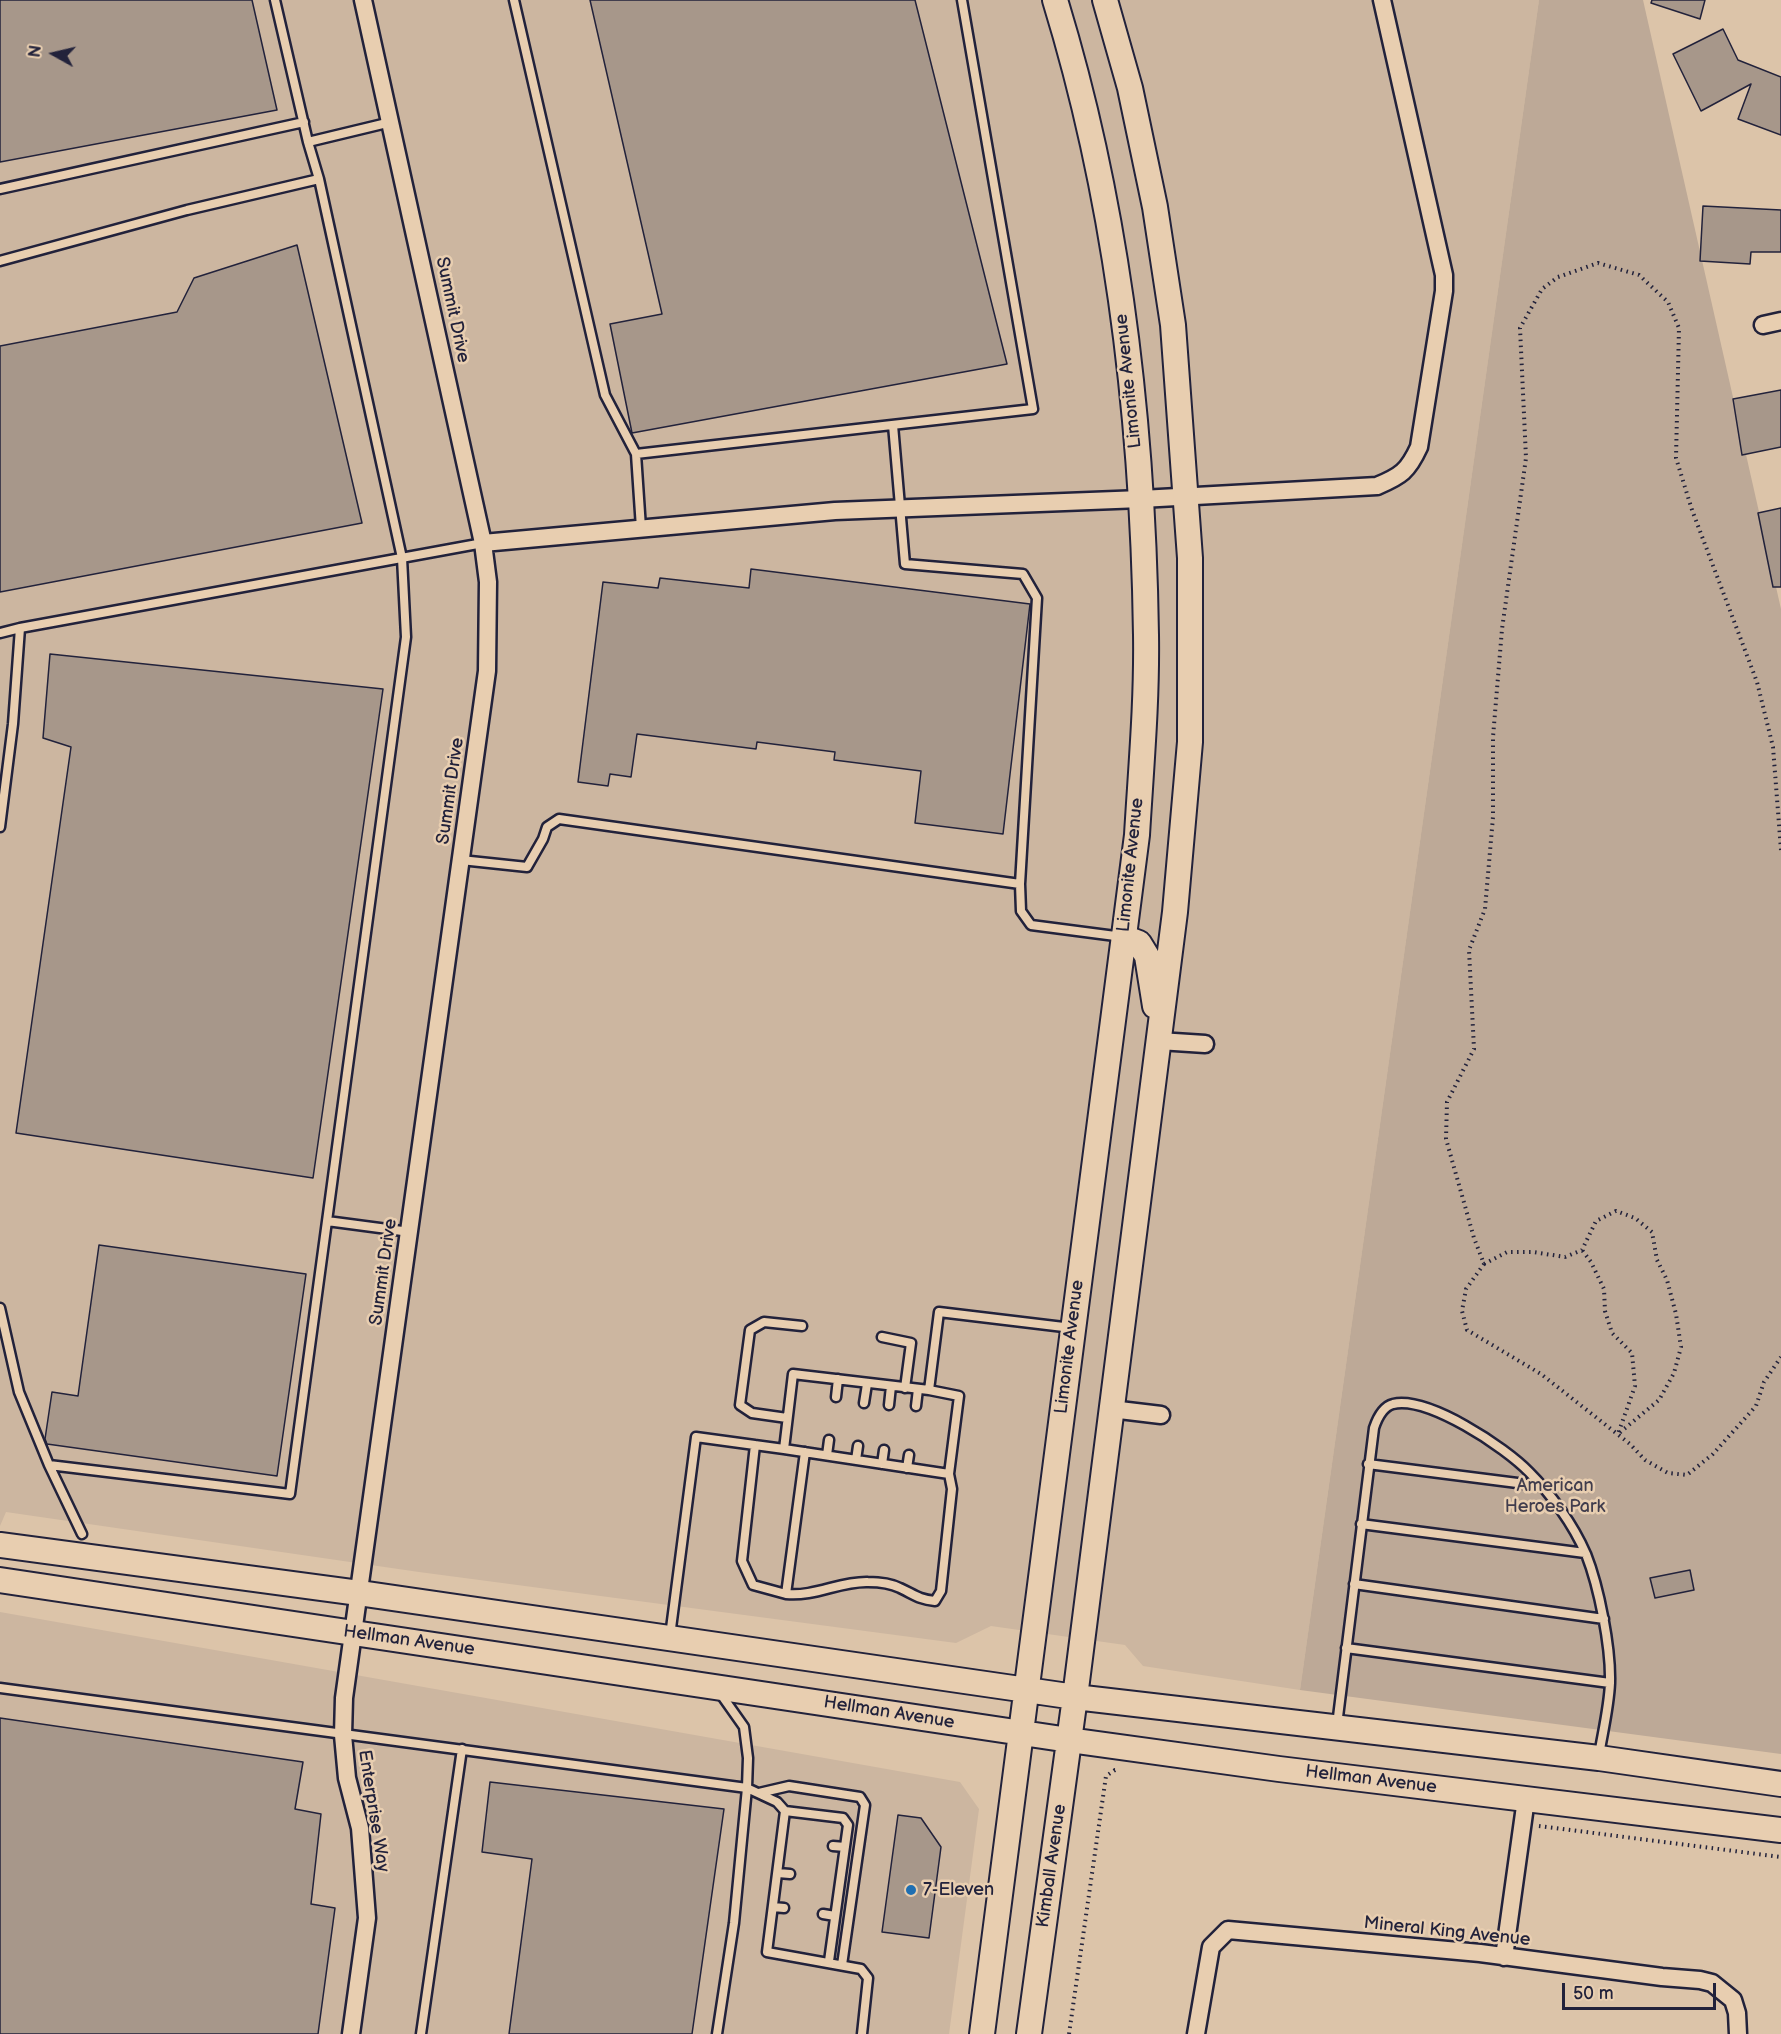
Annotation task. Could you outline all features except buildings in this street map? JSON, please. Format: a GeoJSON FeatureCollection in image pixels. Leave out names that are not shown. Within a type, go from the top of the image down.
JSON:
{"type":"FeatureCollection","features":[{"type":"Feature","properties":{"kind":"main road","name":"Limonite Avenue"},"geometry":{"type":"LineString","coordinates":[[1020,1732],[1137,835],[1146,636],[1141,499],[1128,355],[1108,216],[1091,128],[1055,0]]}},
{"type":"Feature","properties":{"kind":"main road"},"geometry":{"type":"LineString","coordinates":[[1075,1698],[1175,912],[1190,742],[1190,558],[1173,325],[1155,207],[1130,88],[1105,0]]}},
{"type":"Feature","properties":{"kind":"main road"},"geometry":{"type":"LineString","coordinates":[[1123,937],[1139,943],[1147,956],[1159,1041]]}},
{"type":"Feature","properties":{"kind":"main road"},"geometry":{"type":"LineString","coordinates":[[0,1545],[359,1593],[1075,1698],[1599,1758],[1781,1784]]}},
{"type":"Feature","properties":{"kind":"main road","name":"Hellman Avenue"},"geometry":{"type":"LineString","coordinates":[[0,1580],[1069,1740],[1279,1769],[1781,1830]]}},
{"type":"Feature","properties":{"kind":"main road","name":"Kimball Avenue"},"geometry":{"type":"LineString","coordinates":[[1029,2034],[1075,1698]]}},
{"type":"Feature","properties":{"kind":"main road"},"geometry":{"type":"LineString","coordinates":[[982,2034],[1020,1732]]}},
{"type":"Feature","properties":{"kind":"street","name":"Summit Drive"},"geometry":{"type":"LineString","coordinates":[[359,1593],[487,671],[488,582],[483,543],[363,0]]}},
{"type":"Feature","properties":{"kind":"street"},"geometry":{"type":"LineString","coordinates":[[483,543],[835,511],[1141,499],[1377,486],[1399,477],[1411,464],[1419,447],[1444,291],[1444,276],[1383,0]]}},
{"type":"Feature","properties":{"kind":"street"},"geometry":{"type":"LineString","coordinates":[[1763,325],[1781,321]]}},
{"type":"Feature","properties":{"kind":"street"},"geometry":{"type":"LineString","coordinates":[[1159,1041],[1205,1044]]}},
{"type":"Feature","properties":{"kind":"street"},"geometry":{"type":"LineString","coordinates":[[1111,1409],[1161,1415]]}},
{"type":"Feature","properties":{"kind":"street","name":"Enterprise Way"},"geometry":{"type":"LineString","coordinates":[[351,2034],[367,1918],[360,1828],[347,1778],[343,1735],[344,1698],[359,1593]]}},
{"type":"Feature","properties":{"kind":"street"},"geometry":{"type":"LineString","coordinates":[[1504,1957],[1526,1799]]}},
{"type":"Feature","properties":{"kind":"street","name":"Mineral King Avenue"},"geometry":{"type":"LineString","coordinates":[[1196,2034],[1211,1947],[1228,1930],[1504,1957],[1700,1980],[1712,1983],[1732,2000],[1737,2013],[1738,2034]]}},
{"type":"Feature","properties":{"kind":"lane"},"geometry":{"type":"LineString","coordinates":[[49,1465],[290,1494],[406,638],[402,558],[319,179],[308,142],[275,0]]}},
{"type":"Feature","properties":{"kind":"lane"},"geometry":{"type":"LineString","coordinates":[[514,0],[605,395],[636,454],[641,528]]}},
{"type":"Feature","properties":{"kind":"lane"},"geometry":{"type":"LineString","coordinates":[[636,454],[1033,409],[962,0]]}},
{"type":"Feature","properties":{"kind":"lane"},"geometry":{"type":"LineString","coordinates":[[0,189],[304,122]]}},
{"type":"Feature","properties":{"kind":"lane"},"geometry":{"type":"LineString","coordinates":[[308,142],[391,122]]}},
{"type":"Feature","properties":{"kind":"lane"},"geometry":{"type":"LineString","coordinates":[[0,261],[187,210],[319,179]]}},
{"type":"Feature","properties":{"kind":"lane"},"geometry":{"type":"LineString","coordinates":[[893,425],[902,508],[905,564],[1023,574],[1037,598],[1020,884],[1021,911],[1031,925],[1123,937]]}},
{"type":"Feature","properties":{"kind":"lane"},"geometry":{"type":"LineString","coordinates":[[0,633],[483,543]]}},
{"type":"Feature","properties":{"kind":"lane"},"geometry":{"type":"LineString","coordinates":[[0,827],[13,724],[20,628]]}},
{"type":"Feature","properties":{"kind":"lane"},"geometry":{"type":"LineString","coordinates":[[462,860],[527,867],[547,827],[559,819],[1020,884]]}},
{"type":"Feature","properties":{"kind":"lane"},"geometry":{"type":"LineString","coordinates":[[327,1221],[410,1232]]}},
{"type":"Feature","properties":{"kind":"lane"},"geometry":{"type":"LineString","coordinates":[[0,1308],[19,1392],[49,1465],[82,1534]]}},
{"type":"Feature","properties":{"kind":"lane"},"geometry":{"type":"LineString","coordinates":[[929,1390],[939,1312],[1072,1328]]}},
{"type":"Feature","properties":{"kind":"lane"},"geometry":{"type":"LineString","coordinates":[[787,1418],[752,1413],[740,1405],[750,1330],[764,1322],[802,1326]]}},
{"type":"Feature","properties":{"kind":"lane"},"geometry":{"type":"LineString","coordinates":[[882,1337],[911,1343],[904,1388]]}},
{"type":"Feature","properties":{"kind":"lane"},"geometry":{"type":"LineString","coordinates":[[755,1445],[742,1561],[753,1585],[799,1596],[843,1584],[869,1582],[898,1587],[920,1599],[935,1601],[941,1591],[952,1490],[949,1474],[959,1396],[929,1390],[793,1374],[784,1449]]}},
{"type":"Feature","properties":{"kind":"lane"},"geometry":{"type":"LineString","coordinates":[[836,1396],[838,1379]]}},
{"type":"Feature","properties":{"kind":"lane"},"geometry":{"type":"LineString","coordinates":[[864,1403],[867,1384]]}},
{"type":"Feature","properties":{"kind":"lane"},"geometry":{"type":"LineString","coordinates":[[889,1405],[891,1386]]}},
{"type":"Feature","properties":{"kind":"lane"},"geometry":{"type":"LineString","coordinates":[[916,1406],[918,1389]]}},
{"type":"Feature","properties":{"kind":"lane"},"geometry":{"type":"LineString","coordinates":[[1337,1727],[1374,1428],[1382,1411],[1391,1404],[1403,1404],[1418,1406],[1450,1418],[1488,1438],[1528,1471],[1541,1486],[1560,1509],[1586,1553],[1604,1619],[1610,1683],[1599,1758]]}},
{"type":"Feature","properties":{"kind":"lane"},"geometry":{"type":"LineString","coordinates":[[669,1638],[696,1437],[949,1474]]}},
{"type":"Feature","properties":{"kind":"lane"},"geometry":{"type":"LineString","coordinates":[[827,1455],[829,1440]]}},
{"type":"Feature","properties":{"kind":"lane"},"geometry":{"type":"LineString","coordinates":[[856,1460],[858,1446]]}},
{"type":"Feature","properties":{"kind":"lane"},"geometry":{"type":"LineString","coordinates":[[882,1464],[884,1450]]}},
{"type":"Feature","properties":{"kind":"lane"},"geometry":{"type":"LineString","coordinates":[[786,1594],[805,1452]]}},
{"type":"Feature","properties":{"kind":"lane"},"geometry":{"type":"LineString","coordinates":[[907,1468],[909,1455]]}},
{"type":"Feature","properties":{"kind":"lane"},"geometry":{"type":"LineString","coordinates":[[1368,1464],[1541,1486]]}},
{"type":"Feature","properties":{"kind":"lane"},"geometry":{"type":"LineString","coordinates":[[1361,1524],[1586,1553]]}},
{"type":"Feature","properties":{"kind":"lane"},"geometry":{"type":"LineString","coordinates":[[1354,1584],[1604,1619]]}},
{"type":"Feature","properties":{"kind":"lane"},"geometry":{"type":"LineString","coordinates":[[1346,1647],[1610,1683]]}},
{"type":"Feature","properties":{"kind":"lane"},"geometry":{"type":"LineString","coordinates":[[716,1687],[744,1727],[748,1758],[734,1923],[717,2034]]}},
{"type":"Feature","properties":{"kind":"lane"},"geometry":{"type":"LineString","coordinates":[[0,1688],[747,1788],[777,1802],[785,1811],[843,1818],[848,1825],[829,1961]]}},
{"type":"Feature","properties":{"kind":"lane"},"geometry":{"type":"LineString","coordinates":[[421,2034],[462,1749]]}},
{"type":"Feature","properties":{"kind":"lane"},"geometry":{"type":"LineString","coordinates":[[759,1793],[789,1786],[860,1797],[865,1805],[842,1965]]}},
{"type":"Feature","properties":{"kind":"lane"},"geometry":{"type":"LineString","coordinates":[[785,1811],[767,1952],[829,1961],[861,1969],[868,1978],[862,2034]]}},
{"type":"Feature","properties":{"kind":"lane"},"geometry":{"type":"LineString","coordinates":[[783,1839],[794,1841]]}},
{"type":"Feature","properties":{"kind":"lane"},"geometry":{"type":"LineString","coordinates":[[832,1846],[845,1847]]}},
{"type":"Feature","properties":{"kind":"lane"},"geometry":{"type":"LineString","coordinates":[[778,1873],[790,1874]]}},
{"type":"Feature","properties":{"kind":"lane"},"geometry":{"type":"LineString","coordinates":[[830,1880],[840,1881]]}},
{"type":"Feature","properties":{"kind":"lane"},"geometry":{"type":"LineString","coordinates":[[773,1907],[784,1908]]}},
{"type":"Feature","properties":{"kind":"lane"},"geometry":{"type":"LineString","coordinates":[[823,1914],[836,1916]]}},
{"type":"Feature","properties":{"kind":"path"},"geometry":{"type":"LineString","coordinates":[[1484,1264],[1474,1238],[1446,1139],[1447,1102],[1474,1049],[1469,950],[1485,909],[1492,817],[1493,737],[1502,629],[1526,458],[1520,328],[1542,289],[1558,277],[1598,263],[1638,275],[1668,302],[1678,328],[1676,458],[1692,510],[1757,682],[1773,747],[1781,850]]}},
{"type":"Feature","properties":{"kind":"path"},"geometry":{"type":"LineString","coordinates":[[1618,1434],[1659,1400],[1674,1373],[1681,1347],[1676,1314],[1667,1280],[1657,1260],[1652,1232],[1635,1218],[1616,1211],[1596,1221],[1582,1250],[1565,1257],[1507,1252],[1484,1264],[1466,1289],[1462,1311],[1467,1330],[1541,1374],[1618,1434],[1645,1460],[1668,1473],[1687,1476],[1713,1454],[1756,1406],[1764,1382],[1781,1357]]}},
{"type":"Feature","properties":{"kind":"path"},"geometry":{"type":"LineString","coordinates":[[1582,1250],[1591,1262],[1604,1289],[1605,1311],[1612,1333],[1632,1353],[1635,1386],[1618,1434]]}},
{"type":"Feature","properties":{"kind":"path"},"geometry":{"type":"LineString","coordinates":[[1069,2034],[1106,1776],[1115,1770],[1127,1771]]}},
{"type":"Feature","properties":{"kind":"path"},"geometry":{"type":"LineString","coordinates":[[1522,1824],[1781,1857]]}},
{"type":"Feature","properties":{"kind":"shaded area"},"geometry":{"type":"Polygon","coordinates":[[[0,0],[1539,0],[1300,1690],[1143,1666],[1125,1645],[991,1626],[956,1643],[419,1572],[6,1512],[0,1526],[0,0]]]}},
{"type":"Feature","properties":{"kind":"shaded area"},"geometry":{"type":"Polygon","coordinates":[[[0,1612],[960,1782],[979,1809],[949,2034],[0,2034],[0,1612]]]}},
{"type":"Feature","properties":{"kind":"green space","name":"American Heroes Park"},"geometry":{"type":"Polygon","coordinates":[[[1539,0],[1643,0],[1781,609],[1781,1754],[1300,1690],[1539,0]]]}},
{"type":"Feature","properties":{"kind":"place","name":"7-Eleven"},"geometry":{"type":"Point","coordinates":[911,1890]}}]}
